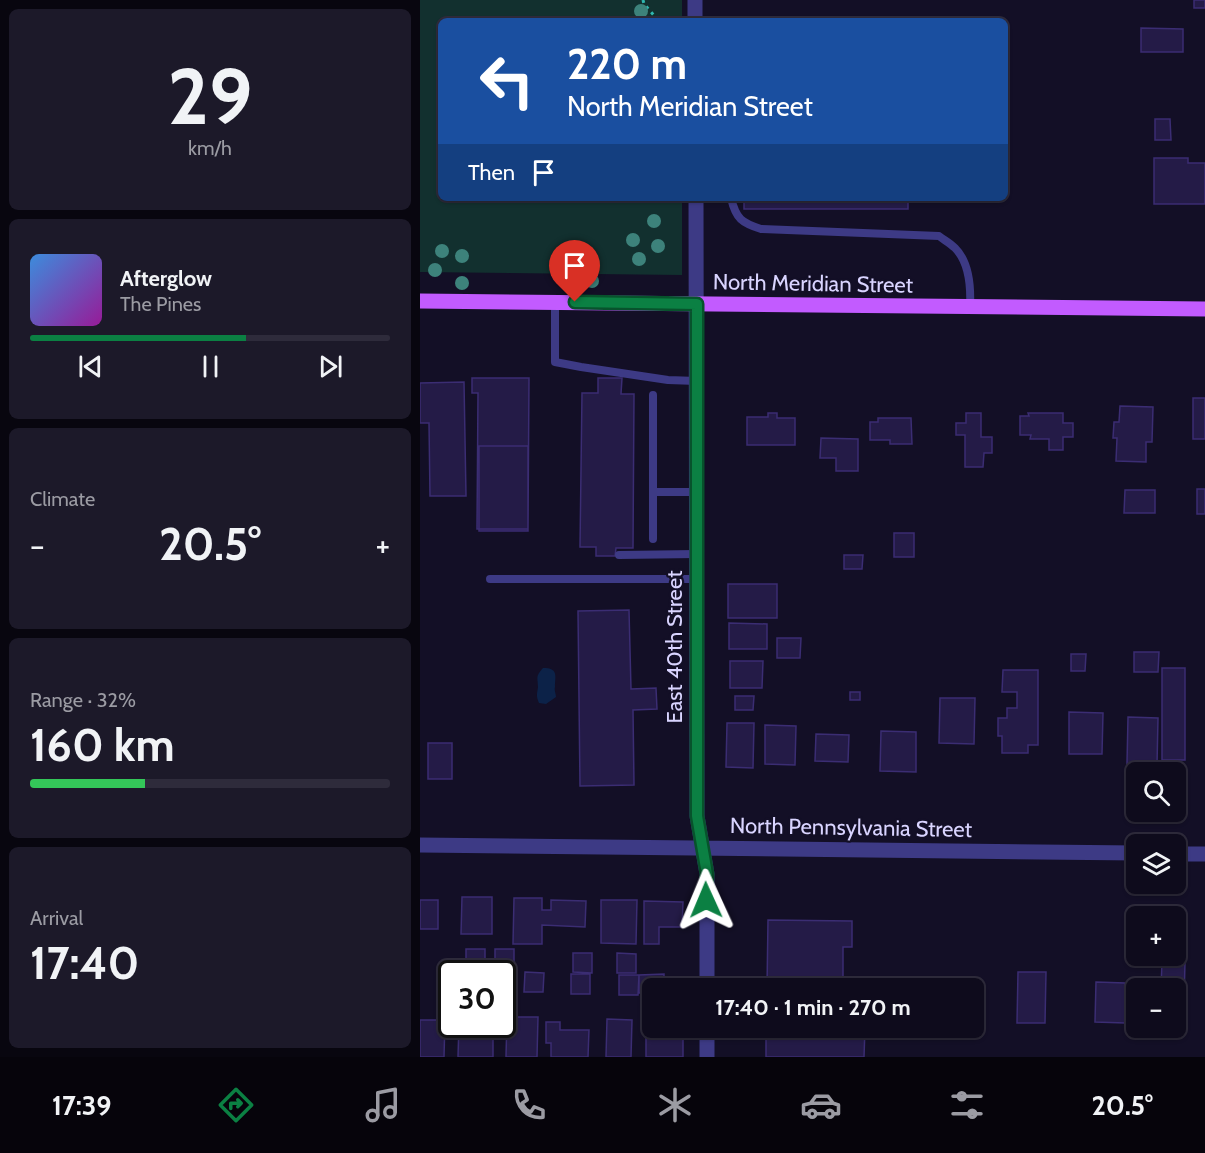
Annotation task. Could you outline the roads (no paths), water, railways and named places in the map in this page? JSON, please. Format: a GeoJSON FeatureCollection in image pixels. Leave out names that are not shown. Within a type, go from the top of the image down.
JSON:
{"type":"FeatureCollection","features":[{"type":"Feature","properties":{"kind":"main road","name":"North Meridian Street"},"geometry":{"type":"LineString","coordinates":[[420,300],[1205,309]]}},
{"type":"Feature","properties":{"kind":"street"},"geometry":{"type":"LineString","coordinates":[[695,0],[695,18]]}},
{"type":"Feature","properties":{"kind":"street","name":"East 40th Street"},"geometry":{"type":"LineString","coordinates":[[696,201],[697,822],[707,874],[707,978]]}},
{"type":"Feature","properties":{"kind":"street","name":"North Pennsylvania Street"},"geometry":{"type":"LineString","coordinates":[[420,845],[1126,854]]}},
{"type":"Feature","properties":{"kind":"street"},"geometry":{"type":"LineString","coordinates":[[1186,854],[1205,854]]}},
{"type":"Feature","properties":{"kind":"street"},"geometry":{"type":"LineString","coordinates":[[707,1038],[707,1057]]}},
{"type":"Feature","properties":{"kind":"lane"},"geometry":{"type":"LineString","coordinates":[[732,201],[739,219],[747,225],[761,229],[939,236],[955,248],[964,261],[970,289],[970,307]]}},
{"type":"Feature","properties":{"kind":"lane"},"geometry":{"type":"LineString","coordinates":[[555,302],[555,362],[668,380],[697,381]]}},
{"type":"Feature","properties":{"kind":"lane"},"geometry":{"type":"LineString","coordinates":[[653,395],[653,539]]}},
{"type":"Feature","properties":{"kind":"lane"},"geometry":{"type":"LineString","coordinates":[[654,492],[697,492]]}},
{"type":"Feature","properties":{"kind":"lane"},"geometry":{"type":"LineString","coordinates":[[619,555],[697,554]]}},
{"type":"Feature","properties":{"kind":"lane"},"geometry":{"type":"LineString","coordinates":[[490,579],[696,579]]}},
{"type":"Feature","properties":{"kind":"water"},"geometry":{"type":"Polygon","coordinates":[[[543,668],[552,669],[555,676],[556,697],[546,704],[539,703],[537,697],[538,677],[543,668]]]}}]}
